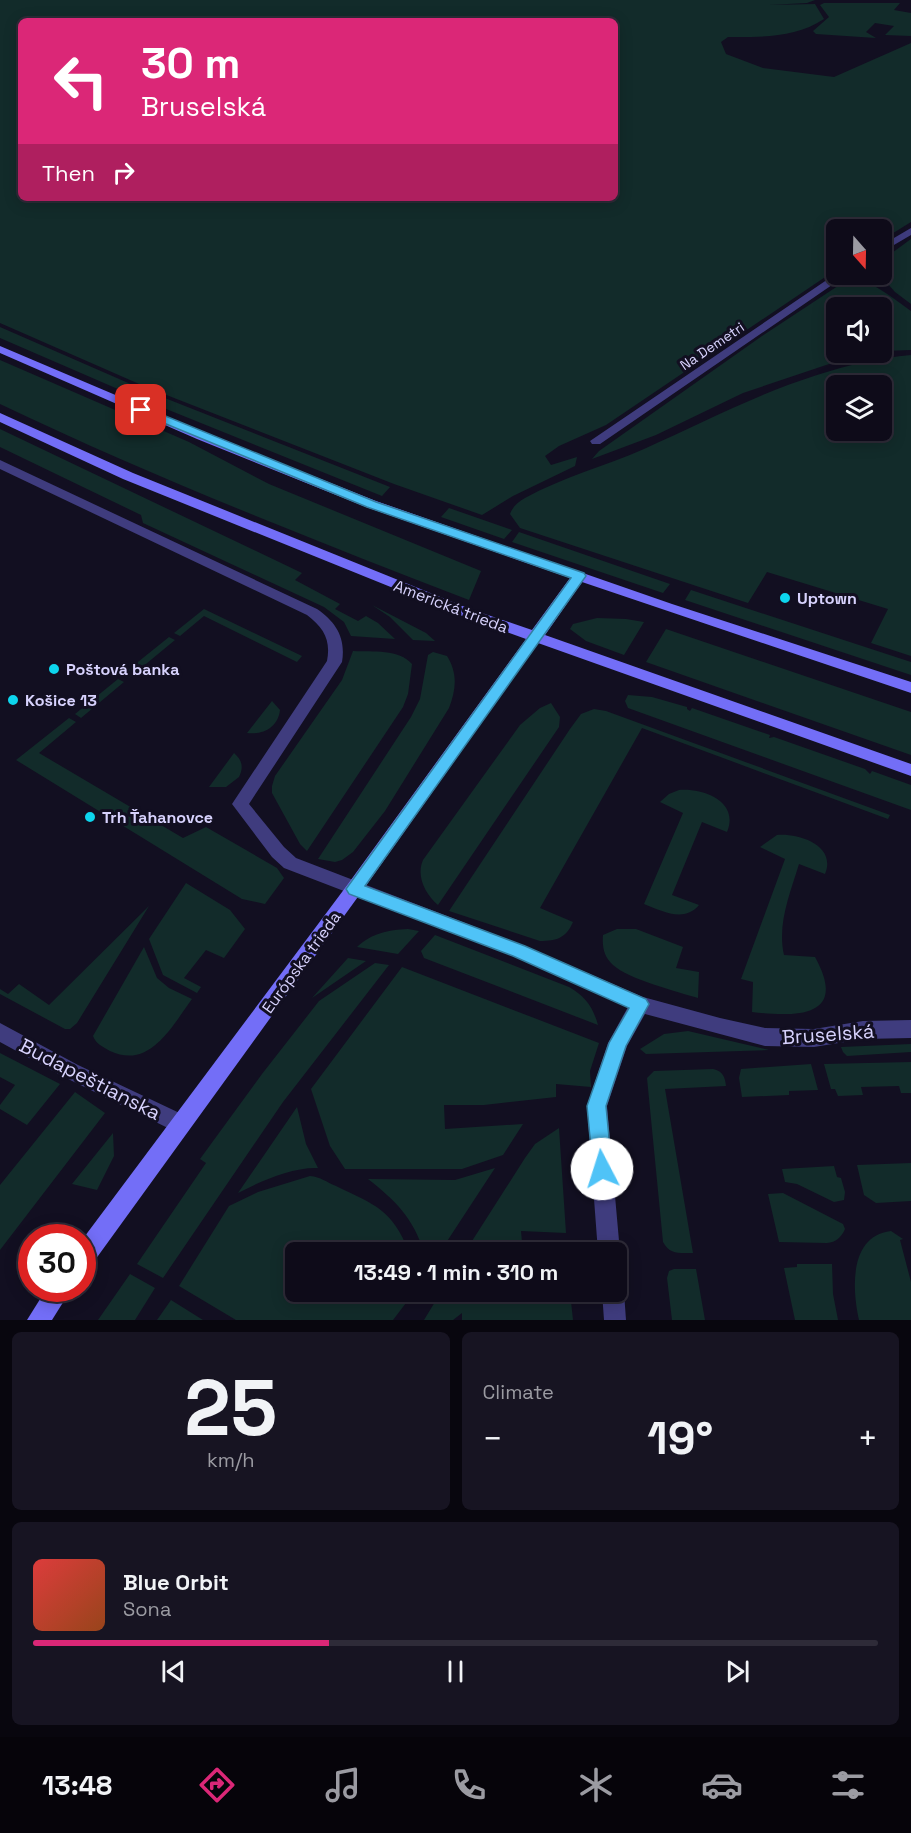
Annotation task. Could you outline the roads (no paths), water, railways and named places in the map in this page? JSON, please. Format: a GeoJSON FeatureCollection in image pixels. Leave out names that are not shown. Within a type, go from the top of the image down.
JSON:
{"type":"FeatureCollection","features":[{"type":"Feature","properties":{"kind":"street"},"geometry":{"type":"LineString","coordinates":[[892,243],[911,231]]}},
{"type":"Feature","properties":{"kind":"street","name":"Na Demetri"},"geometry":{"type":"LineString","coordinates":[[596,441],[827,285]]}},
{"type":"Feature","properties":{"kind":"street"},"geometry":{"type":"LineString","coordinates":[[0,349],[201,436],[371,504],[911,688]]}},
{"type":"Feature","properties":{"kind":"street","name":"Americká trieda"},"geometry":{"type":"LineString","coordinates":[[0,417],[128,476],[285,541],[536,638],[911,770]]}},
{"type":"Feature","properties":{"kind":"street","name":"Bruselská"},"geometry":{"type":"LineString","coordinates":[[0,464],[312,612],[330,627],[337,643],[334,662],[240,804],[278,852],[290,863],[530,956],[640,1004],[765,1037],[814,1038],[863,1030],[911,1029]]}},
{"type":"Feature","properties":{"kind":"street","name":"Európska trieda"},"geometry":{"type":"LineString","coordinates":[[96,1240],[354,889],[579,576]]}},
{"type":"Feature","properties":{"kind":"street"},"geometry":{"type":"LineString","coordinates":[[608,1242],[597,1106],[618,1043],[640,1004]]}},
{"type":"Feature","properties":{"kind":"street","name":"Budapeštianska"},"geometry":{"type":"LineString","coordinates":[[0,1032],[71,1071],[181,1124]]}},
{"type":"Feature","properties":{"kind":"street"},"geometry":{"type":"LineString","coordinates":[[38,1320],[51,1302]]}},
{"type":"Feature","properties":{"kind":"street"},"geometry":{"type":"LineString","coordinates":[[614,1302],[615,1320]]}},
{"type":"Feature","properties":{"kind":"place","name":"Uptown"},"geometry":{"type":"Point","coordinates":[785,598]}},
{"type":"Feature","properties":{"kind":"place","name":"Poštová banka"},"geometry":{"type":"Point","coordinates":[54,669]}},
{"type":"Feature","properties":{"kind":"place","name":"Košice 13"},"geometry":{"type":"Point","coordinates":[13,700]}},
{"type":"Feature","properties":{"kind":"place","name":"Trh Ťahanovce"},"geometry":{"type":"Point","coordinates":[90,817]}}]}
